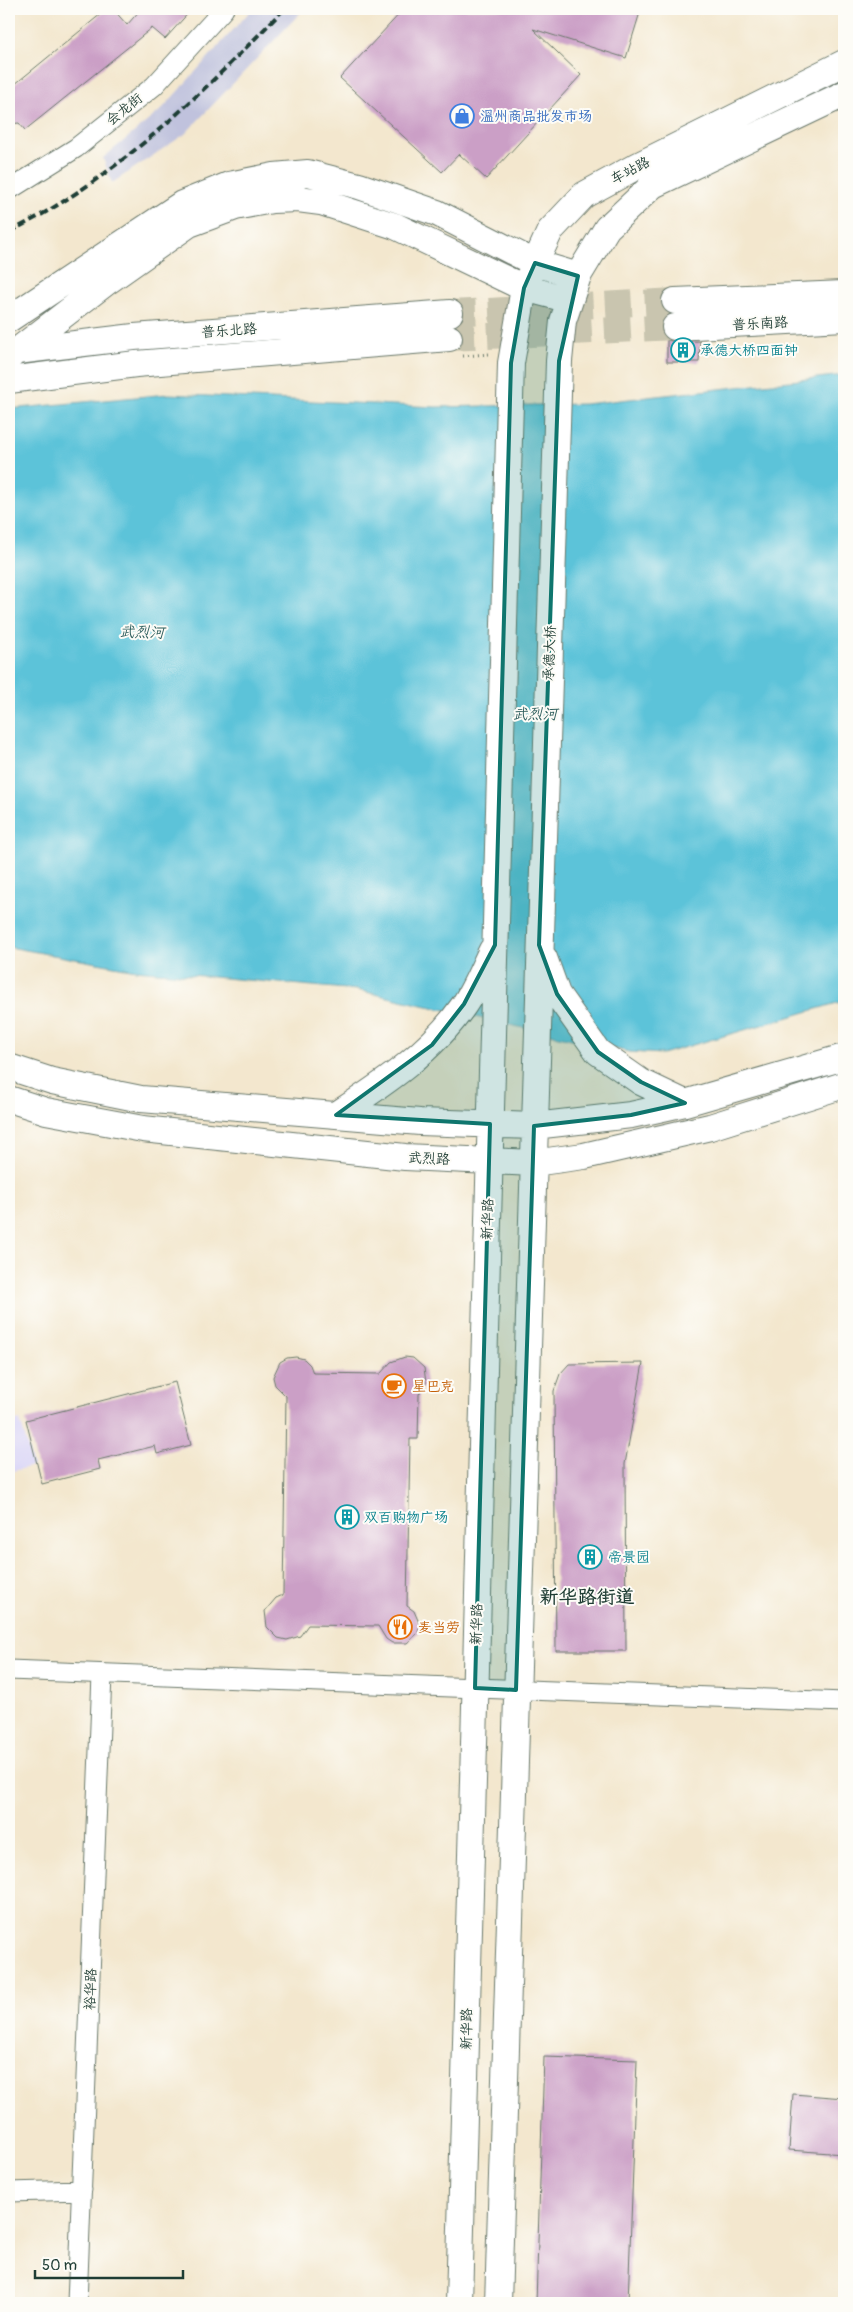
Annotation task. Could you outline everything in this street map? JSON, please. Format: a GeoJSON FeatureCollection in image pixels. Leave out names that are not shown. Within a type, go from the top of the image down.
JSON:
{"type":"FeatureCollection","features":[{"type":"Feature","properties":{"kind":"main road","name":"车站路"},"geometry":{"type":"LineString","coordinates":[[495,945],[511,363],[524,288],[550,231],[584,195],[637,166],[844,63]]}},
{"type":"Feature","properties":{"kind":"main road","name":"车站路"},"geometry":{"type":"LineString","coordinates":[[559,361],[563,321],[574,288],[606,228],[653,185],[844,94]]}},
{"type":"Feature","properties":{"kind":"main road"},"geometry":{"type":"LineString","coordinates":[[9,318],[182,204],[229,185],[274,176],[308,173],[359,186],[437,213],[536,263],[574,288]]}},
{"type":"Feature","properties":{"kind":"main road"},"geometry":{"type":"LineString","coordinates":[[11,353],[189,224],[235,207],[272,200],[298,199],[321,202],[395,226],[524,288],[574,288]]}},
{"type":"Feature","properties":{"kind":"main road","name":"普乐南路"},"geometry":{"type":"LineString","coordinates":[[675,301],[844,294]]}},
{"type":"Feature","properties":{"kind":"main road","name":"普乐南路"},"geometry":{"type":"LineString","coordinates":[[675,327],[844,318]]}},
{"type":"Feature","properties":{"kind":"main road","name":"普乐北路"},"geometry":{"type":"LineString","coordinates":[[9,380],[449,326],[134,337],[11,353]]}},
{"type":"Feature","properties":{"kind":"main road","name":"承德大桥"},"geometry":{"type":"LineString","coordinates":[[539,946],[559,361]]}},
{"type":"Feature","properties":{"kind":"main road"},"geometry":{"type":"LineString","coordinates":[[336,1115],[380,1086],[432,1045],[464,1004],[495,945]]}},
{"type":"Feature","properties":{"kind":"main road","name":"新华路"},"geometry":{"type":"LineString","coordinates":[[459,2303],[495,945]]}},
{"type":"Feature","properties":{"kind":"main road"},"geometry":{"type":"LineString","coordinates":[[498,2303],[539,946]]}},
{"type":"Feature","properties":{"kind":"main road"},"geometry":{"type":"LineString","coordinates":[[539,946],[557,994],[598,1052],[642,1082],[685,1103]]}},
{"type":"Feature","properties":{"kind":"main road"},"geometry":{"type":"LineString","coordinates":[[9,1067],[52,1081],[141,1099],[336,1115],[534,1126],[631,1114],[685,1103],[844,1058]]}},
{"type":"Feature","properties":{"kind":"main road","name":"武烈路"},"geometry":{"type":"LineString","coordinates":[[9,1099],[46,1111],[143,1130],[405,1157],[533,1163],[584,1156],[710,1127],[844,1085]]}},
{"type":"Feature","properties":{"kind":"street","name":"会龙街"},"geometry":{"type":"LineString","coordinates":[[9,190],[76,148],[154,86],[224,9]]}},
{"type":"Feature","properties":{"kind":"street"},"geometry":{"type":"LineString","coordinates":[[9,1670],[844,1702]]}},
{"type":"Feature","properties":{"kind":"street","name":"裕华路"},"geometry":{"type":"LineString","coordinates":[[77,2303],[102,1675]]}},
{"type":"Feature","properties":{"kind":"street"},"geometry":{"type":"LineString","coordinates":[[9,2192],[82,2190]]}},
{"type":"Feature","properties":{"kind":"highlighted area"},"geometry":{"type":"Polygon","coordinates":[[[535,263],[578,276],[559,361],[539,945],[557,994],[598,1052],[641,1082],[685,1103],[631,1115],[534,1126],[516,1690],[475,1688],[490,1124],[336,1115],[432,1045],[464,1004],[495,945],[511,363],[524,288],[535,263]]]}},
{"type":"Feature","properties":{"kind":"shaded area"},"geometry":{"type":"Polygon","coordinates":[[[252,9],[304,9],[185,134],[112,183],[103,158],[161,110],[252,9]]]}},
{"type":"Feature","properties":{"kind":"shaded area"},"geometry":{"type":"Polygon","coordinates":[[[20,1420],[33,1466],[9,1472],[9,1423],[20,1420]]]}},
{"type":"Feature","properties":{"kind":"water","name":"武烈河"},"geometry":{"type":"Polygon","coordinates":[[[844,375],[844,1001],[662,1054],[629,1052],[357,990],[136,970],[9,947],[9,409],[168,394],[435,407],[585,404],[844,375]]]}},
{"type":"Feature","properties":{"kind":"building"},"geometry":{"type":"Polygon","coordinates":[[[107,9],[113,9],[127,25],[141,9],[192,9],[165,39],[152,28],[25,130],[19,123],[9,124],[9,89],[107,9]]]}},
{"type":"Feature","properties":{"kind":"building","name":"温州商品批发市场"},"geometry":{"type":"Polygon","coordinates":[[[404,9],[641,9],[626,58],[533,29],[581,75],[486,179],[459,154],[442,172],[340,78],[404,9]]]}},
{"type":"Feature","properties":{"kind":"building","name":"承德大桥四面钟"},"geometry":{"type":"Polygon","coordinates":[[[667,340],[676,342],[700,341],[699,362],[667,362],[667,340]]]}},
{"type":"Feature","properties":{"kind":"building","name":"双百购物广场"},"geometry":{"type":"Polygon","coordinates":[[[296,1357],[304,1359],[310,1365],[313,1373],[380,1374],[391,1362],[405,1357],[413,1358],[424,1368],[426,1383],[419,1394],[418,1439],[410,1439],[407,1606],[414,1611],[420,1625],[418,1633],[407,1643],[392,1643],[386,1639],[378,1626],[308,1625],[300,1636],[287,1640],[278,1638],[267,1627],[265,1611],[276,1598],[283,1595],[286,1396],[275,1385],[273,1377],[280,1362],[287,1358],[296,1357]]]}},
{"type":"Feature","properties":{"kind":"building","name":"帝景园"},"geometry":{"type":"Polygon","coordinates":[[[643,1363],[625,1464],[626,1651],[556,1651],[554,1391],[560,1374],[569,1364],[643,1363]]]}},
{"type":"Feature","properties":{"kind":"building"},"geometry":{"type":"Polygon","coordinates":[[[175,1382],[191,1445],[157,1454],[155,1446],[98,1460],[100,1469],[42,1484],[26,1420],[175,1382]]]}},
{"type":"Feature","properties":{"kind":"building"},"geometry":{"type":"Polygon","coordinates":[[[544,2057],[637,2060],[628,2303],[536,2303],[544,2057]]]}},
{"type":"Feature","properties":{"kind":"building"},"geometry":{"type":"Polygon","coordinates":[[[793,2094],[844,2098],[844,2154],[789,2150],[793,2094]]]}},
{"type":"Feature","properties":{"kind":"tunnel"},"geometry":{"type":"LineString","coordinates":[[450,313],[675,301]]}},
{"type":"Feature","properties":{"kind":"tunnel"},"geometry":{"type":"LineString","coordinates":[[449,338],[675,327]]}},
{"type":"Feature","properties":{"kind":"railway"},"geometry":{"type":"LineString","coordinates":[[9,232],[49,210],[122,160],[189,103],[284,9]]}},
{"type":"Feature","properties":{"kind":"place","name":"温州商品批发市场"},"geometry":{"type":"Point","coordinates":[462,116]}},
{"type":"Feature","properties":{"kind":"place","name":"承德大桥四面钟"},"geometry":{"type":"Point","coordinates":[683,350]}},
{"type":"Feature","properties":{"kind":"place","name":"星巴克"},"geometry":{"type":"Point","coordinates":[394,1386]}},
{"type":"Feature","properties":{"kind":"place","name":"双百购物广场"},"geometry":{"type":"Point","coordinates":[347,1517]}},
{"type":"Feature","properties":{"kind":"place","name":"帝景园"},"geometry":{"type":"Point","coordinates":[590,1557]}},
{"type":"Feature","properties":{"kind":"place","name":"麦当劳"},"geometry":{"type":"Point","coordinates":[400,1627]}},
{"type":"Feature","properties":{"kind":"district","name":"新华路街道"},"geometry":{"type":"Point","coordinates":[587,1596]}}]}
